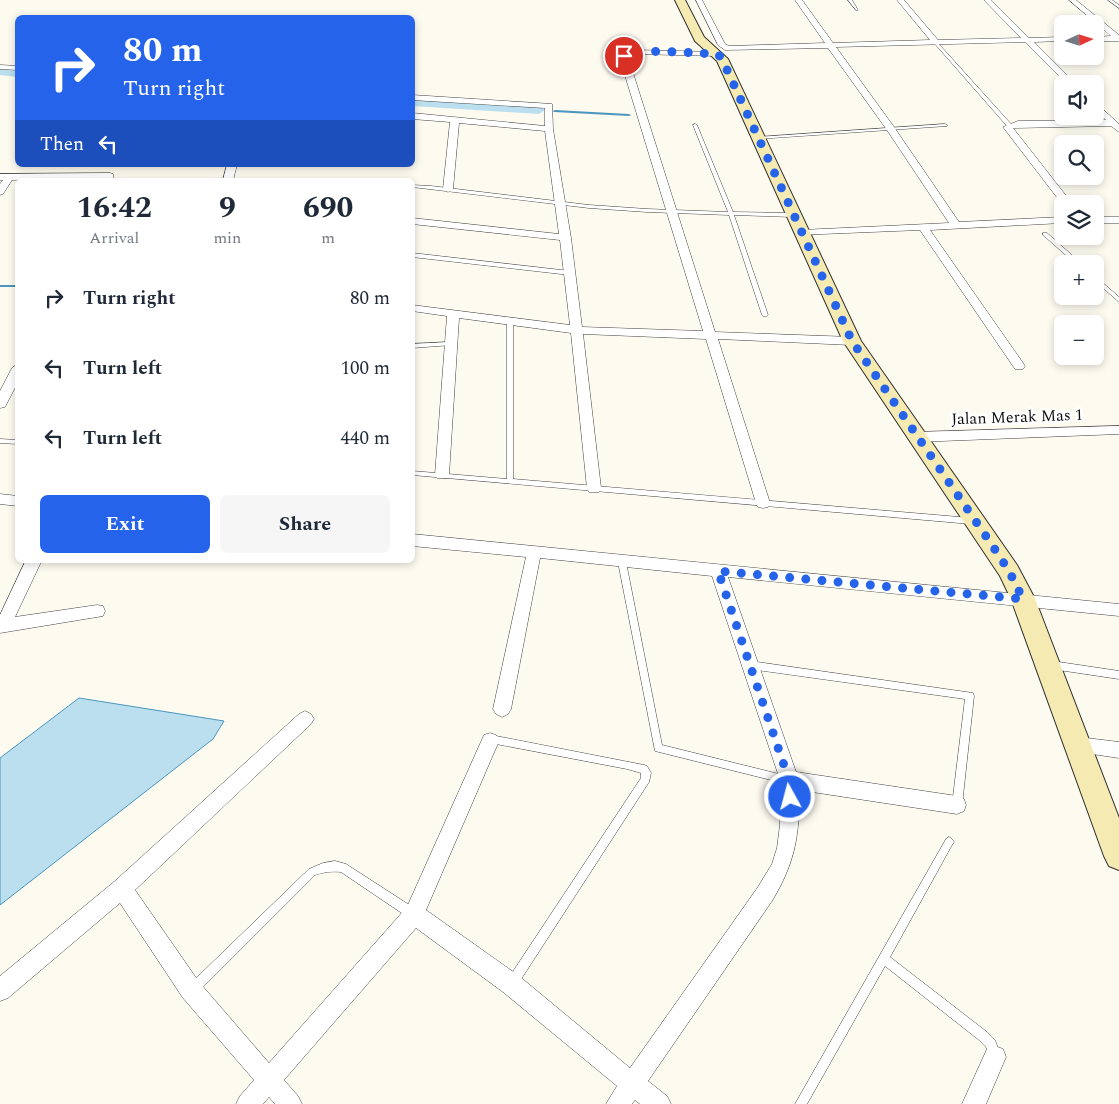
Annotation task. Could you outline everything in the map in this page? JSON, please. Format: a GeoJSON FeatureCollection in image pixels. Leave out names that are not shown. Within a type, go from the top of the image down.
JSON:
{"type":"FeatureCollection","features":[{"type":"Feature","properties":{"kind":"street"},"geometry":{"type":"LineString","coordinates":[[680,0],[700,39],[722,59],[792,215],[852,341],[1009,571],[1023,599],[1078,745],[1114,829],[1119,856]]}},
{"type":"Feature","properties":{"kind":"street"},"geometry":{"type":"LineString","coordinates":[[699,0],[724,47],[1054,39]]}},
{"type":"Feature","properties":{"kind":"street"},"geometry":{"type":"LineString","coordinates":[[798,0],[891,129],[955,224]]}},
{"type":"Feature","properties":{"kind":"street"},"geometry":{"type":"LineString","coordinates":[[900,0],[936,42]]}},
{"type":"Feature","properties":{"kind":"street"},"geometry":{"type":"LineString","coordinates":[[987,0],[1063,75]]}},
{"type":"Feature","properties":{"kind":"street"},"geometry":{"type":"LineString","coordinates":[[1072,0],[1119,39]]}},
{"type":"Feature","properties":{"kind":"street"},"geometry":{"type":"LineString","coordinates":[[1104,39],[1119,39]]}},
{"type":"Feature","properties":{"kind":"street"},"geometry":{"type":"LineString","coordinates":[[718,54],[635,52],[624,56],[670,211],[763,503]]}},
{"type":"Feature","properties":{"kind":"street"},"geometry":{"type":"LineString","coordinates":[[0,67],[15,68]]}},
{"type":"Feature","properties":{"kind":"street"},"geometry":{"type":"LineString","coordinates":[[415,96],[549,106],[549,129],[578,330],[594,488]]}},
{"type":"Feature","properties":{"kind":"street"},"geometry":{"type":"LineString","coordinates":[[1104,114],[1116,126]]}},
{"type":"Feature","properties":{"kind":"street"},"geometry":{"type":"LineString","coordinates":[[415,116],[549,129]]}},
{"type":"Feature","properties":{"kind":"street"},"geometry":{"type":"LineString","coordinates":[[448,189],[455,120]]}},
{"type":"Feature","properties":{"kind":"street"},"geometry":{"type":"LineString","coordinates":[[1060,195],[1008,130],[1009,125],[1116,126]]}},
{"type":"Feature","properties":{"kind":"street"},"geometry":{"type":"LineString","coordinates":[[0,192],[4,177],[109,178]]}},
{"type":"Feature","properties":{"kind":"street"},"geometry":{"type":"LineString","coordinates":[[801,233],[1054,220]]}},
{"type":"Feature","properties":{"kind":"street"},"geometry":{"type":"LineString","coordinates":[[1104,220],[1119,220]]}},
{"type":"Feature","properties":{"kind":"street"},"geometry":{"type":"LineString","coordinates":[[415,221],[566,238]]}},
{"type":"Feature","properties":{"kind":"street"},"geometry":{"type":"LineString","coordinates":[[922,227],[1019,366]]}},
{"type":"Feature","properties":{"kind":"street"},"geometry":{"type":"LineString","coordinates":[[415,308],[578,330],[852,341]]}},
{"type":"Feature","properties":{"kind":"street"},"geometry":{"type":"LineString","coordinates":[[442,475],[453,314]]}},
{"type":"Feature","properties":{"kind":"street"},"geometry":{"type":"LineString","coordinates":[[0,404],[15,374]]}},
{"type":"Feature","properties":{"kind":"street","name":"Jalan Merak Mas 1"},"geometry":{"type":"LineString","coordinates":[[916,437],[1119,430]]}},
{"type":"Feature","properties":{"kind":"street"},"geometry":{"type":"LineString","coordinates":[[0,499],[15,501]]}},
{"type":"Feature","properties":{"kind":"street"},"geometry":{"type":"LineString","coordinates":[[415,540],[1119,610]]}},
{"type":"Feature","properties":{"kind":"street"},"geometry":{"type":"LineString","coordinates":[[502,709],[534,553]]}},
{"type":"Feature","properties":{"kind":"street"},"geometry":{"type":"LineString","coordinates":[[1,626],[32,563]]}},
{"type":"Feature","properties":{"kind":"street"},"geometry":{"type":"LineString","coordinates":[[618,1104],[765,894],[780,868],[790,815],[789,780],[718,571]]}},
{"type":"Feature","properties":{"kind":"street"},"geometry":{"type":"LineString","coordinates":[[1,626],[97,611]]}},
{"type":"Feature","properties":{"kind":"street"},"geometry":{"type":"LineString","coordinates":[[0,990],[122,888],[305,719]]}},
{"type":"Feature","properties":{"kind":"street"},"geometry":{"type":"LineString","coordinates":[[248,1104],[414,914],[490,741]]}},
{"type":"Feature","properties":{"kind":"street"},"geometry":{"type":"LineString","coordinates":[[1078,745],[1119,750]]}},
{"type":"Feature","properties":{"kind":"street"},"geometry":{"type":"LineString","coordinates":[[789,780],[957,805]]}},
{"type":"Feature","properties":{"kind":"street"},"geometry":{"type":"LineString","coordinates":[[122,888],[191,990],[290,1104]]}},
{"type":"Feature","properties":{"kind":"street"},"geometry":{"type":"LineString","coordinates":[[414,914],[511,984],[659,1104]]}},
{"type":"Feature","properties":{"kind":"street"},"geometry":{"type":"LineString","coordinates":[[974,1104],[995,1057]]}},
{"type":"Feature","properties":{"kind":"lane"},"geometry":{"type":"LineString","coordinates":[[850,0],[857,9]]}},
{"type":"Feature","properties":{"kind":"lane"},"geometry":{"type":"LineString","coordinates":[[1110,0],[1119,7]]}},
{"type":"Feature","properties":{"kind":"lane"},"geometry":{"type":"LineString","coordinates":[[936,42],[1009,125]]}},
{"type":"Feature","properties":{"kind":"lane"},"geometry":{"type":"LineString","coordinates":[[694,125],[731,214],[765,315]]}},
{"type":"Feature","properties":{"kind":"lane"},"geometry":{"type":"LineString","coordinates":[[757,138],[945,125]]}},
{"type":"Feature","properties":{"kind":"lane"},"geometry":{"type":"LineString","coordinates":[[415,186],[561,204],[731,214],[792,215]]}},
{"type":"Feature","properties":{"kind":"lane"},"geometry":{"type":"LineString","coordinates":[[1045,234],[1069,255]]}},
{"type":"Feature","properties":{"kind":"lane"},"geometry":{"type":"LineString","coordinates":[[415,255],[570,273]]}},
{"type":"Feature","properties":{"kind":"lane"},"geometry":{"type":"LineString","coordinates":[[1104,286],[1119,300]]}},
{"type":"Feature","properties":{"kind":"lane"},"geometry":{"type":"LineString","coordinates":[[510,322],[510,481]]}},
{"type":"Feature","properties":{"kind":"lane"},"geometry":{"type":"LineString","coordinates":[[415,346],[450,344]]}},
{"type":"Feature","properties":{"kind":"lane"},"geometry":{"type":"LineString","coordinates":[[0,440],[15,442]]}},
{"type":"Feature","properties":{"kind":"lane"},"geometry":{"type":"LineString","coordinates":[[415,473],[976,521]]}},
{"type":"Feature","properties":{"kind":"lane"},"geometry":{"type":"LineString","coordinates":[[622,562],[658,748],[789,780]]}},
{"type":"Feature","properties":{"kind":"lane"},"geometry":{"type":"LineString","coordinates":[[750,665],[970,696],[957,805]]}},
{"type":"Feature","properties":{"kind":"lane"},"geometry":{"type":"LineString","coordinates":[[1048,665],[1119,675]]}},
{"type":"Feature","properties":{"kind":"lane"},"geometry":{"type":"LineString","coordinates":[[490,741],[496,740],[628,765],[644,769],[646,773],[646,779],[511,984]]}},
{"type":"Feature","properties":{"kind":"lane"},"geometry":{"type":"LineString","coordinates":[[802,1104],[949,842]]}},
{"type":"Feature","properties":{"kind":"lane"},"geometry":{"type":"LineString","coordinates":[[191,990],[312,872],[322,868],[333,865],[343,867],[414,914]]}},
{"type":"Feature","properties":{"kind":"lane"},"geometry":{"type":"LineString","coordinates":[[884,958],[983,1036],[990,1044],[995,1057]]}},
{"type":"Feature","properties":{"kind":"water"},"geometry":{"type":"Polygon","coordinates":[[[79,698],[224,721],[213,739],[0,905],[0,758],[79,698]]]}},
{"type":"Feature","properties":{"kind":"waterway"},"geometry":{"type":"LineString","coordinates":[[0,72],[15,74]]}},
{"type":"Feature","properties":{"kind":"waterway"},"geometry":{"type":"LineString","coordinates":[[415,102],[539,110]]}},
{"type":"Feature","properties":{"kind":"waterway"},"geometry":{"type":"LineString","coordinates":[[555,111],[629,115]]}},
{"type":"Feature","properties":{"kind":"waterway"},"geometry":{"type":"LineString","coordinates":[[0,286],[15,286]]}},
{"type":"Feature","properties":{"kind":"route"},"geometry":{"type":"LineString","coordinates":[[624,56],[635,52],[718,54],[722,59],[792,215],[852,341],[916,437],[992,545],[1009,571],[1023,599],[718,571],[789,780],[790,797]]}}]}
